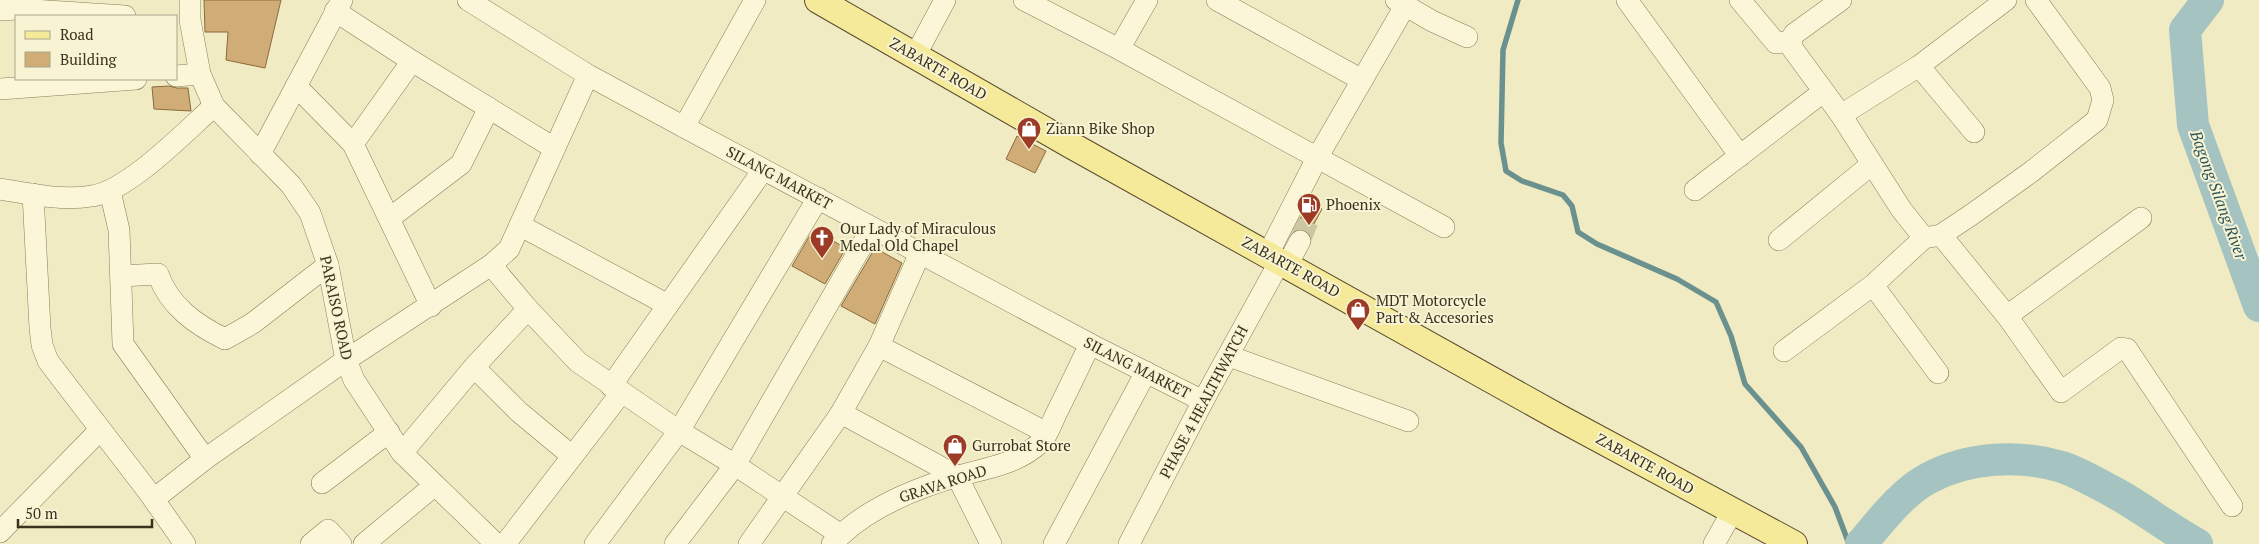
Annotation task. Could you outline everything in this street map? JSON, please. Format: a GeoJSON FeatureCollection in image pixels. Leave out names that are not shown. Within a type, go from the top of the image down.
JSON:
{"type":"FeatureCollection","features":[{"type":"Feature","properties":{"kind":"main road","name":"ZABARTE ROAD"},"geometry":{"type":"LineString","coordinates":[[818,0],[1077,149],[1791,543]]}},
{"type":"Feature","properties":{"kind":"street","name":"SILANG MARKET"},"geometry":{"type":"LineString","coordinates":[[468,0],[588,75],[1090,344],[1203,401]]}},
{"type":"Feature","properties":{"kind":"street"},"geometry":{"type":"LineString","coordinates":[[684,127],[755,0]]}},
{"type":"Feature","properties":{"kind":"street"},"geometry":{"type":"LineString","coordinates":[[915,56],[946,0]]}},
{"type":"Feature","properties":{"kind":"street"},"geometry":{"type":"LineString","coordinates":[[1024,0],[1120,49],[1444,227]]}},
{"type":"Feature","properties":{"kind":"street"},"geometry":{"type":"LineString","coordinates":[[1120,49],[1147,0]]}},
{"type":"Feature","properties":{"kind":"street"},"geometry":{"type":"LineString","coordinates":[[1217,0],[1362,80]]}},
{"type":"Feature","properties":{"kind":"street"},"geometry":{"type":"LineString","coordinates":[[1627,0],[1740,156]]}},
{"type":"Feature","properties":{"kind":"street"},"geometry":{"type":"LineString","coordinates":[[1740,0],[1776,43],[1791,41]]}},
{"type":"Feature","properties":{"kind":"street"},"geometry":{"type":"LineString","coordinates":[[1841,0],[1794,34],[1791,41],[1792,48],[1840,115],[1902,210],[1933,237],[2007,316],[2061,392],[2121,348],[2127,349],[2232,506]]}},
{"type":"Feature","properties":{"kind":"street"},"geometry":{"type":"LineString","coordinates":[[1840,115],[1919,66],[2006,0]]}},
{"type":"Feature","properties":{"kind":"street"},"geometry":{"type":"LineString","coordinates":[[1784,352],[1933,237],[2031,172],[2097,120],[2103,100],[2100,88],[2036,0]]}},
{"type":"Feature","properties":{"kind":"street"},"geometry":{"type":"LineString","coordinates":[[1278,260],[1317,158],[1362,80],[1400,3],[1432,21],[1467,37]]}},
{"type":"Feature","properties":{"kind":"street"},"geometry":{"type":"LineString","coordinates":[[12,6],[95,7],[122,15]]}},
{"type":"Feature","properties":{"kind":"street"},"geometry":{"type":"LineString","coordinates":[[260,154],[339,6],[412,62],[554,148]]}},
{"type":"Feature","properties":{"kind":"street","name":"PARAISO ROAD"},"geometry":{"type":"LineString","coordinates":[[185,13],[200,74],[214,106],[301,198],[310,212],[328,264],[346,360],[354,380],[402,453],[496,544]]}},
{"type":"Feature","properties":{"kind":"street"},"geometry":{"type":"LineString","coordinates":[[354,144],[412,62]]}},
{"type":"Feature","properties":{"kind":"street"},"geometry":{"type":"LineString","coordinates":[[1919,66],[1974,132]]}},
{"type":"Feature","properties":{"kind":"street"},"geometry":{"type":"LineString","coordinates":[[178,76],[200,74]]}},
{"type":"Feature","properties":{"kind":"street"},"geometry":{"type":"LineString","coordinates":[[154,499],[206,459],[346,360],[431,306],[491,265],[509,249],[588,75]]}},
{"type":"Feature","properties":{"kind":"street"},"geometry":{"type":"LineString","coordinates":[[0,89],[122,80]]}},
{"type":"Feature","properties":{"kind":"street"},"geometry":{"type":"LineString","coordinates":[[296,86],[354,144],[431,306]]}},
{"type":"Feature","properties":{"kind":"street"},"geometry":{"type":"LineString","coordinates":[[1696,190],[1822,92]]}},
{"type":"Feature","properties":{"kind":"street"},"geometry":{"type":"LineString","coordinates":[[0,190],[70,198],[93,196],[110,191],[132,178],[214,106]]}},
{"type":"Feature","properties":{"kind":"street"},"geometry":{"type":"LineString","coordinates":[[390,218],[461,164],[489,108]]}},
{"type":"Feature","properties":{"kind":"street"},"geometry":{"type":"LineString","coordinates":[[1779,240],[1872,164]]}},
{"type":"Feature","properties":{"kind":"street"},"geometry":{"type":"LineString","coordinates":[[506,544],[572,456],[616,390],[668,305],[763,170]]}},
{"type":"Feature","properties":{"kind":"street"},"geometry":{"type":"LineString","coordinates":[[110,191],[119,230],[122,337],[125,350],[206,459]]}},
{"type":"Feature","properties":{"kind":"street"},"geometry":{"type":"LineString","coordinates":[[34,194],[42,345],[48,362],[154,499],[185,544]]}},
{"type":"Feature","properties":{"kind":"street"},"geometry":{"type":"LineString","coordinates":[[595,544],[679,431],[818,198]]}},
{"type":"Feature","properties":{"kind":"street"},"geometry":{"type":"LineString","coordinates":[[2007,316],[2141,218]]}},
{"type":"Feature","properties":{"kind":"street"},"geometry":{"type":"LineString","coordinates":[[521,226],[668,305]]}},
{"type":"Feature","properties":{"kind":"street"},"geometry":{"type":"LineString","coordinates":[[675,544],[735,465],[872,228]]}},
{"type":"Feature","properties":{"kind":"street"},"geometry":{"type":"LineString","coordinates":[[1278,260],[1300,241]]}},
{"type":"Feature","properties":{"kind":"street"},"geometry":{"type":"LineString","coordinates":[[749,544],[841,413],[878,346],[920,253]]}},
{"type":"Feature","properties":{"kind":"street","name":"PHASE 4 HEALTHWATCH"},"geometry":{"type":"LineString","coordinates":[[1129,544],[1278,260]]}},
{"type":"Feature","properties":{"kind":"street"},"geometry":{"type":"LineString","coordinates":[[121,276],[158,274],[164,291],[198,326],[224,339],[253,323],[328,264]]}},
{"type":"Feature","properties":{"kind":"street"},"geometry":{"type":"LineString","coordinates":[[491,265],[528,309],[578,362],[616,390],[782,496],[836,539]]}},
{"type":"Feature","properties":{"kind":"street"},"geometry":{"type":"LineString","coordinates":[[1873,285],[1938,372]]}},
{"type":"Feature","properties":{"kind":"street"},"geometry":{"type":"LineString","coordinates":[[402,453],[474,367],[528,309]]}},
{"type":"Feature","properties":{"kind":"street","name":"GRAVA ROAD"},"geometry":{"type":"LineString","coordinates":[[836,539],[882,506],[898,498],[956,476],[1001,465],[1027,454],[1043,441],[1090,344]]}},
{"type":"Feature","properties":{"kind":"street"},"geometry":{"type":"LineString","coordinates":[[878,346],[1047,433]]}},
{"type":"Feature","properties":{"kind":"street"},"geometry":{"type":"LineString","coordinates":[[1228,356],[1408,421]]}},
{"type":"Feature","properties":{"kind":"street"},"geometry":{"type":"LineString","coordinates":[[474,367],[519,412],[572,456]]}},
{"type":"Feature","properties":{"kind":"street"},"geometry":{"type":"LineString","coordinates":[[1054,544],[1146,372]]}},
{"type":"Feature","properties":{"kind":"street"},"geometry":{"type":"LineString","coordinates":[[841,413],[956,476],[991,544]]}},
{"type":"Feature","properties":{"kind":"street"},"geometry":{"type":"LineString","coordinates":[[0,532],[100,430]]}},
{"type":"Feature","properties":{"kind":"street"},"geometry":{"type":"LineString","coordinates":[[322,483],[389,432]]}},
{"type":"Feature","properties":{"kind":"street"},"geometry":{"type":"LineString","coordinates":[[364,544],[435,485]]}},
{"type":"Feature","properties":{"kind":"street"},"geometry":{"type":"LineString","coordinates":[[1714,544],[1732,512]]}},
{"type":"Feature","properties":{"kind":"street"},"geometry":{"type":"LineString","coordinates":[[311,544],[328,530],[341,544]]}},
{"type":"Feature","properties":{"kind":"building"},"geometry":{"type":"Polygon","coordinates":[[[204,0],[281,0],[265,68],[226,60],[228,32],[205,32],[204,0]]]}},
{"type":"Feature","properties":{"kind":"building"},"geometry":{"type":"Polygon","coordinates":[[[152,87],[188,88],[191,111],[154,109],[152,87]]]}},
{"type":"Feature","properties":{"kind":"building"},"geometry":{"type":"Polygon","coordinates":[[[1017,136],[1046,151],[1035,173],[1006,159],[1017,136]]]}},
{"type":"Feature","properties":{"kind":"building"},"geometry":{"type":"Polygon","coordinates":[[[1309,202],[1322,209],[1309,233],[1300,229],[1294,230],[1309,202]]]}},
{"type":"Feature","properties":{"kind":"building","name":"Our Lady of Miraculous Medal Old Chapel"},"geometry":{"type":"Polygon","coordinates":[[[813,230],[846,248],[825,284],[792,266],[813,230]]]}},
{"type":"Feature","properties":{"kind":"building"},"geometry":{"type":"Polygon","coordinates":[[[875,248],[902,263],[875,324],[841,306],[875,248]]]}},
{"type":"Feature","properties":{"kind":"waterway"},"geometry":{"type":"LineString","coordinates":[[1518,0],[1503,50],[1501,143],[1506,171],[1522,181],[1563,195],[1572,206],[1578,232],[1597,244],[1677,279],[1716,302],[1731,336],[1745,384],[1801,447],[1835,507],[1849,544]]}},
{"type":"Feature","properties":{"kind":"waterway","name":"Bagong Silang River"},"geometry":{"type":"LineString","coordinates":[[2208,0],[2185,30],[2193,125],[2259,306]]}},
{"type":"Feature","properties":{"kind":"waterway","name":"Bagong Silang River"},"geometry":{"type":"LineString","coordinates":[[1861,544],[1901,499],[1929,478],[1944,471],[1977,462],[2011,459],[2046,463],[2076,472],[2127,500],[2197,544]]}},
{"type":"Feature","properties":{"kind":"tunnel"},"geometry":{"type":"LineString","coordinates":[[1300,241],[1308,221],[1301,215]]}},
{"type":"Feature","properties":{"kind":"place","name":"Ziann Bike Shop"},"geometry":{"type":"Point","coordinates":[1029,150]}},
{"type":"Feature","properties":{"kind":"place","name":"Phoenix"},"geometry":{"type":"Point","coordinates":[1309,226]}},
{"type":"Feature","properties":{"kind":"place","name":"Our Lady of Miraculous Medal Old Chapel"},"geometry":{"type":"Point","coordinates":[822,259]}},
{"type":"Feature","properties":{"kind":"place","name":"MDT Motorcycle Part & Accesories"},"geometry":{"type":"Point","coordinates":[1358,331]}},
{"type":"Feature","properties":{"kind":"place","name":"Gurrobat Store"},"geometry":{"type":"Point","coordinates":[955,467]}}]}
